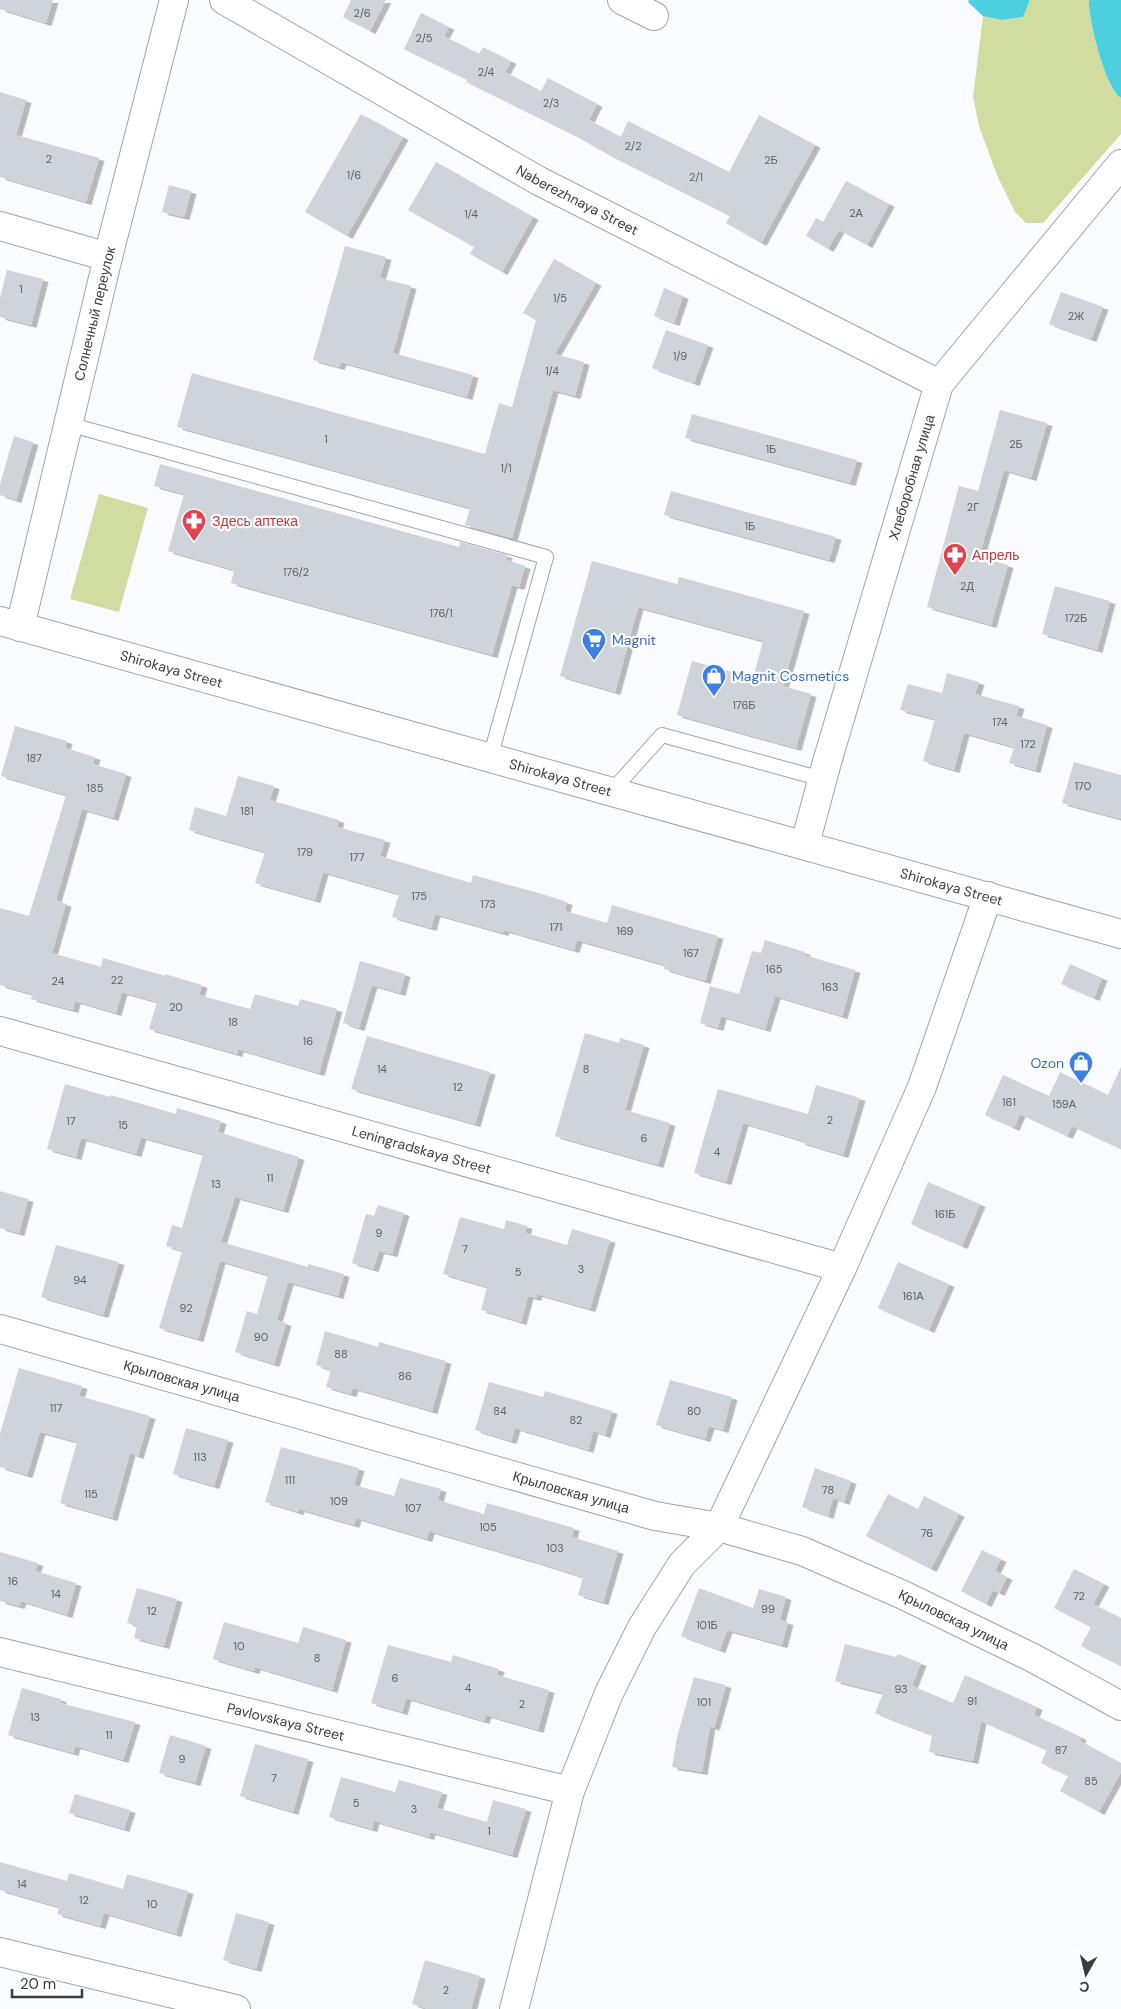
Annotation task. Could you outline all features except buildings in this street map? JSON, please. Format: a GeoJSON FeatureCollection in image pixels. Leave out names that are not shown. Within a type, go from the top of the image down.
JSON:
{"type":"FeatureCollection","features":[{"type":"Feature","properties":{"kind":"street","name":"Солнечный переулок"},"geometry":{"type":"LineString","coordinates":[[10,624],[68,424],[108,257],[174,0]]}},
{"type":"Feature","properties":{"kind":"street","name":"Naberezhnaya Street"},"geometry":{"type":"LineString","coordinates":[[224,0],[539,181],[939,384]]}},
{"type":"Feature","properties":{"kind":"street"},"geometry":{"type":"LineString","coordinates":[[622,0],[654,16]]}},
{"type":"Feature","properties":{"kind":"street","name":"Хлеборобная улица"},"geometry":{"type":"LineString","coordinates":[[805,844],[822,780],[939,384],[1121,164]]}},
{"type":"Feature","properties":{"kind":"street"},"geometry":{"type":"LineString","coordinates":[[0,226],[108,257]]}},
{"type":"Feature","properties":{"kind":"street","name":"Shirokaya Street"},"geometry":{"type":"LineString","coordinates":[[10,624],[611,792],[805,844],[1121,934]]}},
{"type":"Feature","properties":{"kind":"street"},"geometry":{"type":"LineString","coordinates":[[514,2009],[570,1791],[610,1693],[642,1627],[682,1564],[719,1528],[842,1268],[922,1087],[988,896]]}},
{"type":"Feature","properties":{"kind":"street","name":"Leningradskaya Street"},"geometry":{"type":"LineString","coordinates":[[0,1031],[842,1268]]}},
{"type":"Feature","properties":{"kind":"street","name":"Крыловская улица"},"geometry":{"type":"LineString","coordinates":[[0,1329],[645,1513],[719,1528],[802,1551],[901,1594],[1034,1658],[1121,1706]]}},
{"type":"Feature","properties":{"kind":"street","name":"Pavlovskaya Street"},"geometry":{"type":"LineString","coordinates":[[0,1652],[570,1791]]}},
{"type":"Feature","properties":{"kind":"street"},"geometry":{"type":"LineString","coordinates":[[0,1952],[236,2009]]}},
{"type":"Feature","properties":{"kind":"lane"},"geometry":{"type":"LineString","coordinates":[[68,424],[546,557],[490,758]]}},
{"type":"Feature","properties":{"kind":"lane"},"geometry":{"type":"LineString","coordinates":[[611,792],[662,735],[822,780]]}},
{"type":"Feature","properties":{"kind":"green space"},"geometry":{"type":"Polygon","coordinates":[[[1030,0],[1089,0],[1091,22],[1099,53],[1109,82],[1121,98],[1121,134],[1043,223],[1026,223],[1015,212],[997,175],[979,126],[973,97],[983,16],[1002,20],[1023,17],[1030,0]]]}},
{"type":"Feature","properties":{"kind":"green space"},"geometry":{"type":"Polygon","coordinates":[[[99,494],[148,508],[119,612],[70,599],[99,494]]]}},
{"type":"Feature","properties":{"kind":"water"},"geometry":{"type":"Polygon","coordinates":[[[969,0],[1030,0],[1023,17],[1002,20],[983,16],[968,2],[969,0]]]}},
{"type":"Feature","properties":{"kind":"water"},"geometry":{"type":"Polygon","coordinates":[[[1089,0],[1121,0],[1121,98],[1109,82],[1099,53],[1091,22],[1089,0]]]}},
{"type":"Feature","properties":{"kind":"place","name":"Здесь аптека"},"geometry":{"type":"Point","coordinates":[194,542]}},
{"type":"Feature","properties":{"kind":"place","name":"Апрель"},"geometry":{"type":"Point","coordinates":[955,576]}},
{"type":"Feature","properties":{"kind":"place","name":"Magnit"},"geometry":{"type":"Point","coordinates":[594,661]}},
{"type":"Feature","properties":{"kind":"place","name":"Magnit Cosmetics"},"geometry":{"type":"Point","coordinates":[714,697]}},
{"type":"Feature","properties":{"kind":"place","name":"Ozon"},"geometry":{"type":"Point","coordinates":[1081,1084]}}]}
